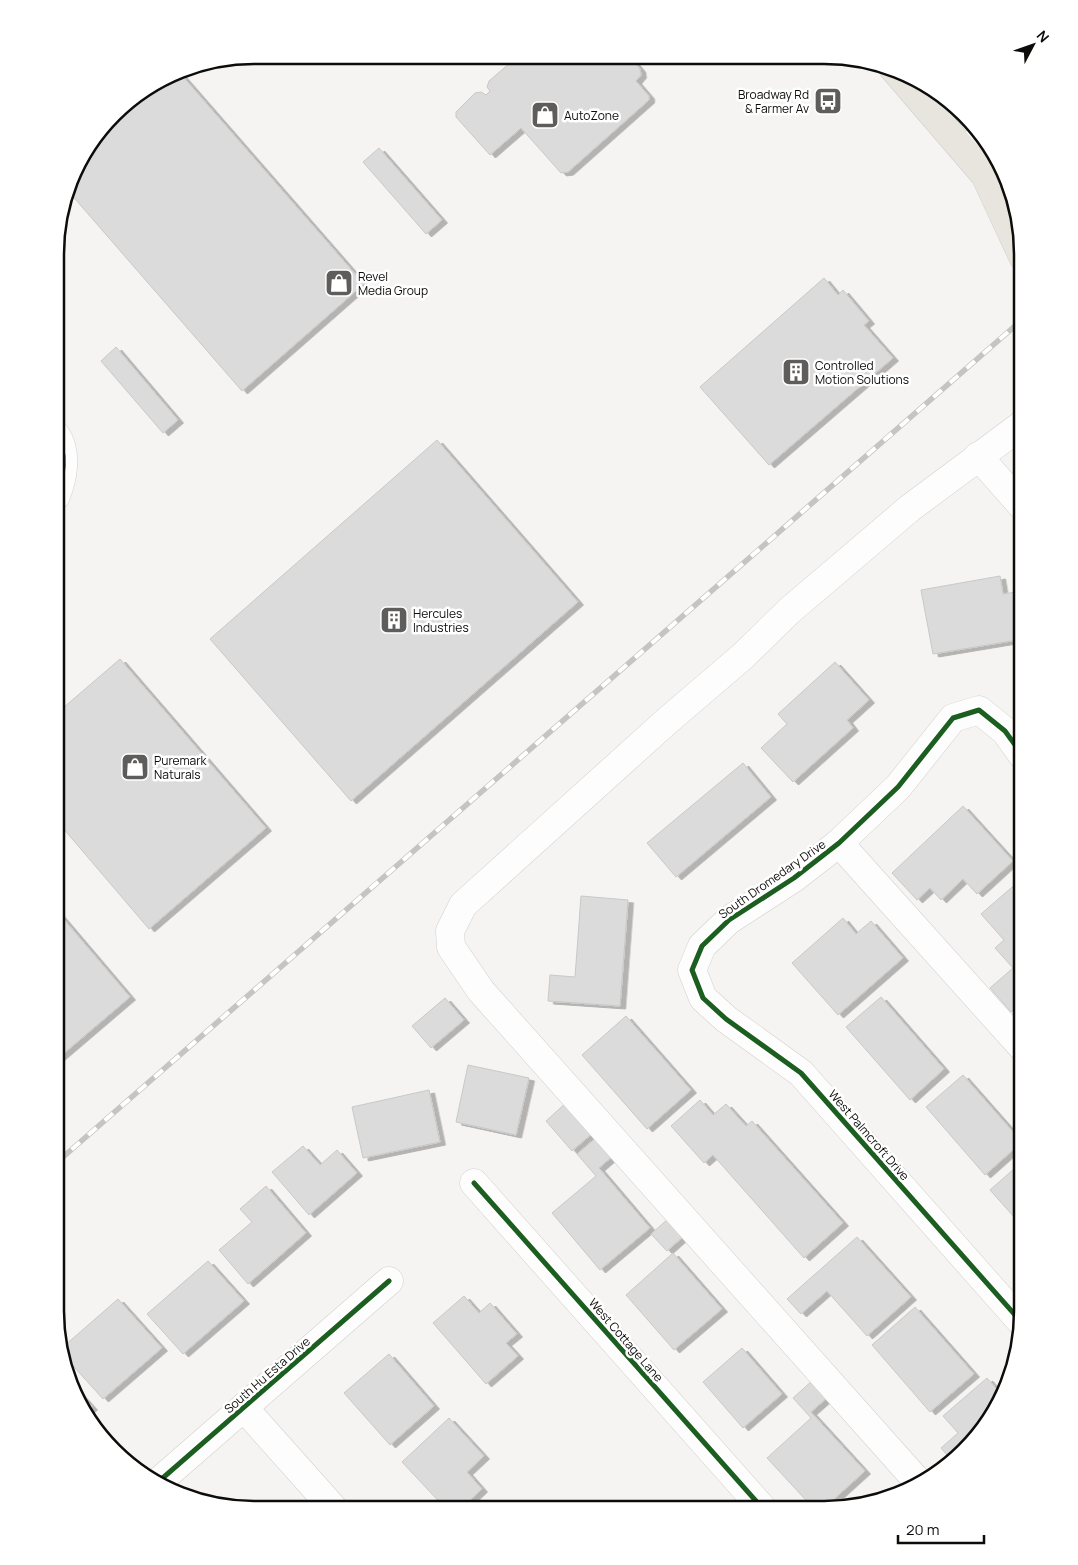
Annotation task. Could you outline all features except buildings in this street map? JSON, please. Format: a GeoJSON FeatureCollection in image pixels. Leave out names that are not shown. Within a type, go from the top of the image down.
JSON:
{"type":"FeatureCollection","features":[{"type":"Feature","properties":{"kind":"main road"},"geometry":{"type":"LineString","coordinates":[[909,83],[972,145],[1014,237]]}},
{"type":"Feature","properties":{"kind":"main road"},"geometry":{"type":"LineString","coordinates":[[984,174],[1002,187]]}},
{"type":"Feature","properties":{"kind":"street"},"geometry":{"type":"LineString","coordinates":[[915,1478],[481,991],[451,947],[450,931],[463,905],[667,721],[743,656],[789,611],[910,508],[1014,430]]}},
{"type":"Feature","properties":{"kind":"street"},"geometry":{"type":"LineString","coordinates":[[978,456],[1014,497]]}},
{"type":"Feature","properties":{"kind":"street","name":"South Dromedary Drive"},"geometry":{"type":"LineString","coordinates":[[692,970],[702,946],[729,920],[794,878],[839,843],[898,787],[953,718],[980,710],[1006,732],[1014,743]]}},
{"type":"Feature","properties":{"kind":"street"},"geometry":{"type":"LineString","coordinates":[[839,843],[1014,1038]]}},
{"type":"Feature","properties":{"kind":"street","name":"West Palmcroft Drive"},"geometry":{"type":"LineString","coordinates":[[692,970],[703,998],[726,1019],[801,1073],[1014,1315]]}},
{"type":"Feature","properties":{"kind":"street","name":"West Cottage Lane"},"geometry":{"type":"LineString","coordinates":[[474,1183],[756,1501]]}},
{"type":"Feature","properties":{"kind":"street","name":"South Hu Esta Drive"},"geometry":{"type":"LineString","coordinates":[[163,1478],[389,1282]]}},
{"type":"Feature","properties":{"kind":"street"},"geometry":{"type":"LineString","coordinates":[[244,1408],[327,1501]]}},
{"type":"Feature","properties":{"kind":"railway"},"geometry":{"type":"LineString","coordinates":[[64,1156],[1014,327]]}},
{"type":"Feature","properties":{"kind":"cycle path"},"geometry":{"type":"LineString","coordinates":[[1014,744],[1005,731],[979,710],[953,718],[898,787],[839,843],[794,878],[729,920],[702,946],[692,970],[703,998],[726,1019],[801,1073],[1014,1314]]}},
{"type":"Feature","properties":{"kind":"cycle path"},"geometry":{"type":"LineString","coordinates":[[474,1183],[756,1501]]}},
{"type":"Feature","properties":{"kind":"cycle path"},"geometry":{"type":"LineString","coordinates":[[163,1478],[389,1281]]}},
{"type":"Feature","properties":{"kind":"place","name":"Broadway Rd & Farmer Av"},"geometry":{"type":"Point","coordinates":[828,101]}},
{"type":"Feature","properties":{"kind":"place","name":"AutoZone"},"geometry":{"type":"Point","coordinates":[545,115]}},
{"type":"Feature","properties":{"kind":"place","name":"Revel Media Group"},"geometry":{"type":"Point","coordinates":[339,283]}},
{"type":"Feature","properties":{"kind":"place","name":"Controlled Motion Solutions"},"geometry":{"type":"Point","coordinates":[796,372]}},
{"type":"Feature","properties":{"kind":"place","name":"Hercules Industries"},"geometry":{"type":"Point","coordinates":[394,620]}},
{"type":"Feature","properties":{"kind":"place","name":"Puremark Naturals"},"geometry":{"type":"Point","coordinates":[135,767]}}]}
